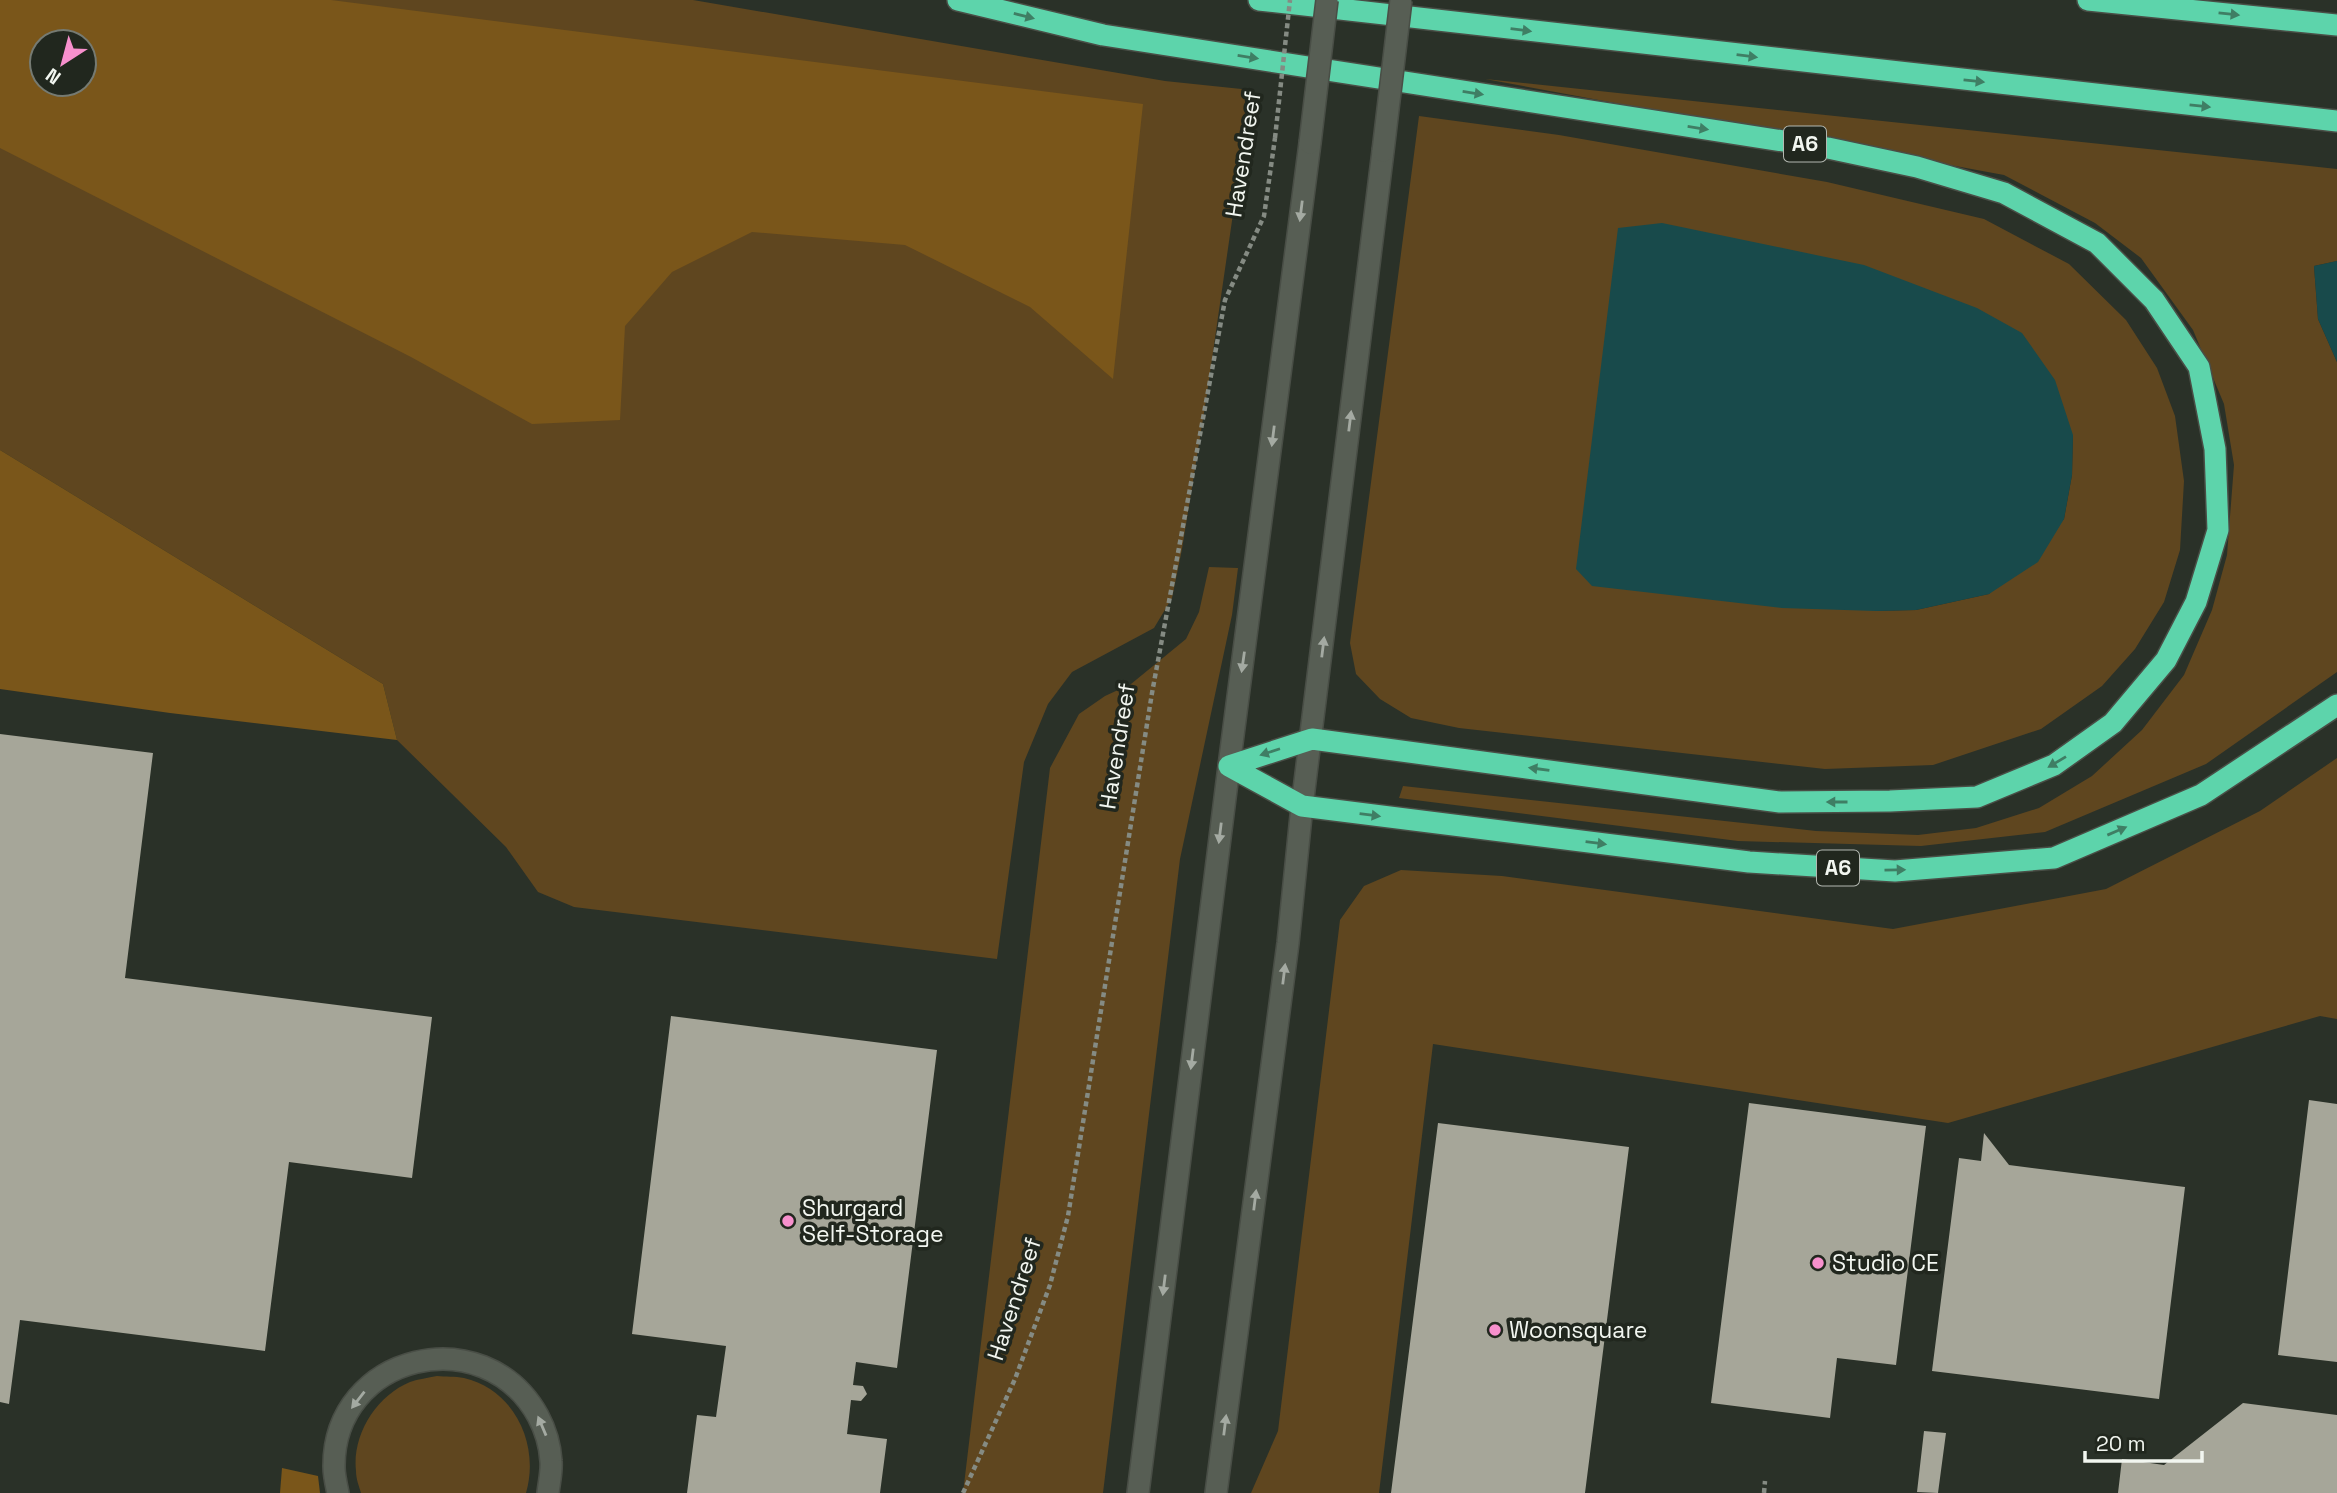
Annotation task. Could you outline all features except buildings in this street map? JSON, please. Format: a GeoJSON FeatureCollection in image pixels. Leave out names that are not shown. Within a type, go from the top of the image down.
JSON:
{"type":"FeatureCollection","features":[{"type":"Feature","properties":{"kind":"highway","name":"A6"},"geometry":{"type":"LineString","coordinates":[[958,0],[1103,35],[1828,148],[1917,167],[2004,193],[2097,243],[2154,300],[2199,367],[2215,449],[2218,530],[2196,602],[2166,660],[2113,723],[2054,765],[1977,797],[1890,802],[1780,802],[1312,739]]}},
{"type":"Feature","properties":{"kind":"highway"},"geometry":{"type":"LineString","coordinates":[[1259,0],[2337,121]]}},
{"type":"Feature","properties":{"kind":"highway"},"geometry":{"type":"LineString","coordinates":[[2088,0],[2337,25]]}},
{"type":"Feature","properties":{"kind":"highway","name":"A6"},"geometry":{"type":"LineString","coordinates":[[1302,806],[1749,862],[1895,871],[2054,858],[2201,794],[2337,705]]}},
{"type":"Feature","properties":{"kind":"highway"},"geometry":{"type":"LineString","coordinates":[[1229,766],[1312,739]]}},
{"type":"Feature","properties":{"kind":"highway"},"geometry":{"type":"LineString","coordinates":[[1229,766],[1302,806]]}},
{"type":"Feature","properties":{"kind":"main road"},"geometry":{"type":"LineString","coordinates":[[1138,1493],[1326,0]]}},
{"type":"Feature","properties":{"kind":"main road"},"geometry":{"type":"LineString","coordinates":[[1216,1493],[1288,943],[1302,806],[1401,0]]}},
{"type":"Feature","properties":{"kind":"main road"},"geometry":{"type":"LineString","coordinates":[[338,1493],[334,1467],[337,1440],[348,1412],[366,1389],[390,1371],[417,1360],[447,1358],[478,1363],[488,1368],[507,1379],[530,1402],[545,1430],[547,1440],[551,1462],[548,1493]]}},
{"type":"Feature","properties":{"kind":"path","name":"Havendreef"},"geometry":{"type":"LineString","coordinates":[[963,1493],[1015,1379],[1049,1285],[1068,1216],[1152,693],[1225,300],[1264,216],[1290,0]]}},
{"type":"Feature","properties":{"kind":"path"},"geometry":{"type":"LineString","coordinates":[[1764,1493],[1765,1481]]}},
{"type":"Feature","properties":{"kind":"shaded area"},"geometry":{"type":"Polygon","coordinates":[[[0,0],[693,0],[1165,81],[1251,90],[1206,400],[1172,598],[1154,628],[1072,672],[1048,704],[1024,762],[997,959],[574,907],[538,892],[506,847],[397,740],[383,684],[0,450],[0,0]]]}},
{"type":"Feature","properties":{"kind":"shaded area"},"geometry":{"type":"Polygon","coordinates":[[[0,0],[331,0],[1143,104],[1113,379],[1030,307],[905,245],[752,232],[672,272],[625,326],[620,420],[532,424],[411,357],[0,148],[0,0]]]}},
{"type":"Feature","properties":{"kind":"shaded area"},"geometry":{"type":"Polygon","coordinates":[[[1485,79],[2337,169],[2337,261],[2314,266],[2318,319],[2337,362],[2337,672],[2206,764],[2045,832],[1921,846],[1738,841],[1399,798],[1403,786],[1816,831],[1918,835],[1976,828],[2039,808],[2092,776],[2142,730],[2184,675],[2212,610],[2227,555],[2234,465],[2224,404],[2193,330],[2141,258],[2095,223],[2004,175],[1485,79]]]}},
{"type":"Feature","properties":{"kind":"shaded area"},"geometry":{"type":"Polygon","coordinates":[[[1419,116],[1559,135],[1827,182],[1984,219],[2069,264],[2126,320],[2157,368],[2175,416],[2184,481],[2180,550],[2164,602],[2135,649],[2102,686],[2041,729],[1933,765],[1825,769],[1459,728],[1411,718],[1380,699],[1356,674],[1350,643],[1419,116]],[[2073,435],[1876,611],[1916,610],[1989,594],[2064,519],[2072,475],[2073,435]]]}},
{"type":"Feature","properties":{"kind":"shaded area"},"geometry":{"type":"Polygon","coordinates":[[[0,450],[383,684],[397,740],[170,713],[0,689],[0,450]]]}},
{"type":"Feature","properties":{"kind":"shaded area"},"geometry":{"type":"Polygon","coordinates":[[[1209,567],[1238,568],[1232,615],[1180,859],[1103,1493],[963,1493],[1050,768],[1079,714],[1105,696],[1131,684],[1186,639],[1199,612],[1209,567]]]}},
{"type":"Feature","properties":{"kind":"shaded area"},"geometry":{"type":"Polygon","coordinates":[[[2337,758],[2337,1019],[2320,1016],[1948,1123],[1433,1044],[1379,1493],[1251,1493],[1278,1431],[1340,920],[1364,886],[1401,870],[1502,876],[1893,929],[2106,889],[2260,811],[2337,758]]]}},
{"type":"Feature","properties":{"kind":"shaded area"},"geometry":{"type":"Polygon","coordinates":[[[437,1376],[464,1378],[482,1384],[510,1407],[526,1439],[529,1475],[526,1493],[361,1493],[356,1477],[356,1457],[362,1431],[369,1418],[398,1388],[413,1381],[437,1376]]]}},
{"type":"Feature","properties":{"kind":"shaded area"},"geometry":{"type":"Polygon","coordinates":[[[282,1468],[318,1476],[320,1493],[280,1493],[282,1468]]]}},
{"type":"Feature","properties":{"kind":"water"},"geometry":{"type":"Polygon","coordinates":[[[1662,223],[1864,265],[1977,308],[2022,333],[2055,380],[2073,435],[2072,475],[2064,519],[2038,562],[1989,594],[1916,610],[1782,608],[1592,586],[1576,569],[1618,228],[1662,223]]]}},
{"type":"Feature","properties":{"kind":"water"},"geometry":{"type":"Polygon","coordinates":[[[2337,261],[2337,362],[2318,319],[2314,266],[2337,261]]]}},
{"type":"Feature","properties":{"kind":"place","name":"Shurgard Self-Storage"},"geometry":{"type":"Point","coordinates":[788,1221]}},
{"type":"Feature","properties":{"kind":"place","name":"Studio CE"},"geometry":{"type":"Point","coordinates":[1818,1263]}},
{"type":"Feature","properties":{"kind":"place","name":"Woonsquare"},"geometry":{"type":"Point","coordinates":[1495,1330]}}]}
